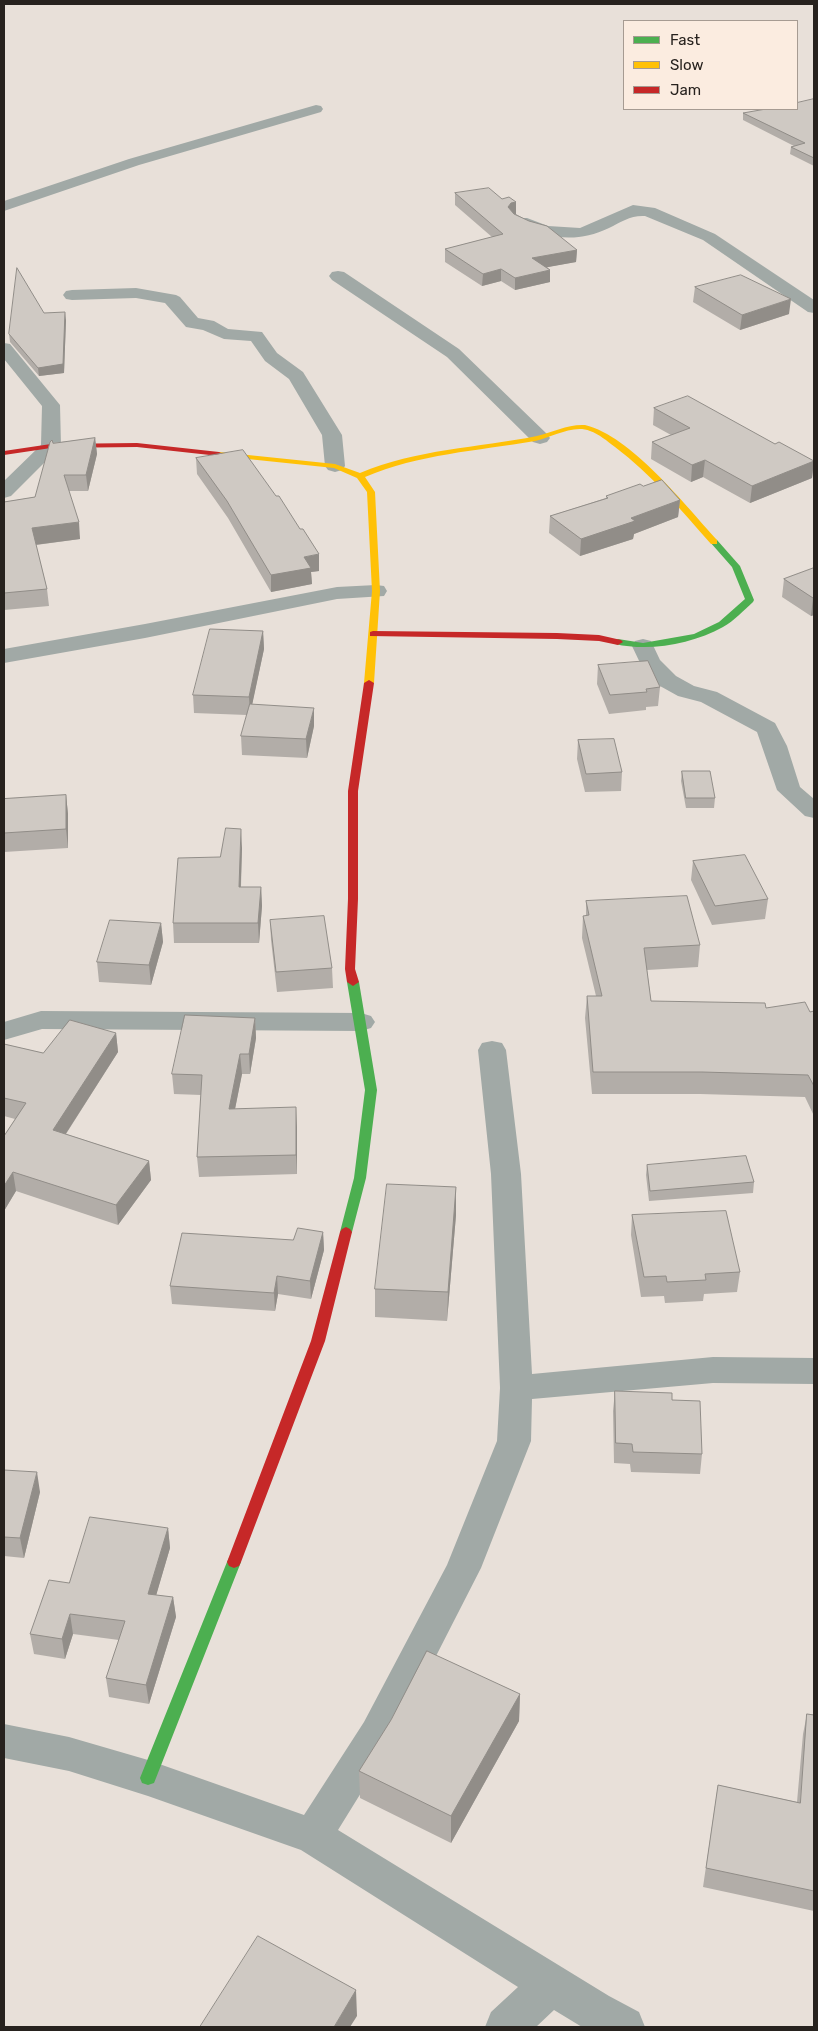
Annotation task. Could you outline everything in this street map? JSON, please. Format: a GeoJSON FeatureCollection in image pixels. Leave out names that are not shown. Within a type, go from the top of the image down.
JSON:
{"type":"FeatureCollection","features":[{"type":"Feature","properties":{"kind":"street"},"geometry":{"type":"LineString","coordinates":[[4,206],[134,162],[316,109]]}},
{"type":"Feature","properties":{"kind":"street"},"geometry":{"type":"LineString","coordinates":[[518,219],[526,225],[545,231],[581,234],[633,210],[649,211],[656,216],[684,225],[709,237],[814,308]]}},
{"type":"Feature","properties":{"kind":"street"},"geometry":{"type":"LineString","coordinates":[[338,276],[453,353],[540,438]]}},
{"type":"Feature","properties":{"kind":"street"},"geometry":{"type":"LineString","coordinates":[[72,295],[136,293],[170,299],[174,300],[192,323],[208,325],[224,334],[256,336],[271,358],[296,376],[332,435],[335,466]]}},
{"type":"Feature","properties":{"kind":"street"},"geometry":{"type":"LineString","coordinates":[[4,348],[52,405],[51,446],[4,492]]}},
{"type":"Feature","properties":{"kind":"street"},"geometry":{"type":"LineString","coordinates":[[360,476],[379,467],[422,458],[540,438],[569,429],[590,428],[603,434],[638,462],[668,491],[736,566],[750,600],[722,624],[697,636],[643,646],[599,638],[373,634]]}},
{"type":"Feature","properties":{"kind":"street"},"geometry":{"type":"LineString","coordinates":[[4,453],[51,446],[137,445],[335,466],[360,476],[371,492],[376,592],[368,694],[353,791],[353,899],[350,969],[361,1022],[371,1090],[360,1178],[318,1341],[224,1589],[148,1778]]}},
{"type":"Feature","properties":{"kind":"street"},"geometry":{"type":"LineString","coordinates":[[4,656],[146,631],[337,593],[376,592]]}},
{"type":"Feature","properties":{"kind":"street"},"geometry":{"type":"LineString","coordinates":[[643,646],[650,662],[668,681],[686,692],[709,697],[767,728],[775,746],[789,790],[814,811]]}},
{"type":"Feature","properties":{"kind":"street"},"geometry":{"type":"LineString","coordinates":[[4,1031],[41,1020],[361,1022]]}},
{"type":"Feature","properties":{"kind":"street"},"geometry":{"type":"LineString","coordinates":[[313,1836],[377,1734],[463,1568],[514,1441],[516,1388],[506,1174],[492,1050]]}},
{"type":"Feature","properties":{"kind":"street"},"geometry":{"type":"LineString","coordinates":[[516,1388],[713,1370],[814,1371]]}},
{"type":"Feature","properties":{"kind":"street"},"geometry":{"type":"LineString","coordinates":[[4,1741],[69,1754],[148,1778],[313,1836],[551,1984],[624,2027]]}},
{"type":"Feature","properties":{"kind":"street"},"geometry":{"type":"LineString","coordinates":[[506,2027],[551,1984]]}},
{"type":"Feature","properties":{"kind":"building"},"geometry":{"type":"Polygon","coordinates":[[[814,99],[814,158],[791,147],[805,143],[743,113],[760,110],[798,110],[798,103],[814,99]]]}},
{"type":"Feature","properties":{"kind":"building"},"geometry":{"type":"Polygon","coordinates":[[[489,188],[502,199],[509,197],[516,202],[511,203],[508,207],[514,214],[547,226],[577,250],[532,258],[550,270],[515,278],[501,269],[483,274],[445,249],[503,234],[455,193],[489,188]]]}},
{"type":"Feature","properties":{"kind":"building"},"geometry":{"type":"Polygon","coordinates":[[[17,268],[44,313],[65,312],[63,364],[38,368],[9,334],[17,268]]]}},
{"type":"Feature","properties":{"kind":"building"},"geometry":{"type":"Polygon","coordinates":[[[741,275],[791,299],[742,315],[695,287],[741,275]]]}},
{"type":"Feature","properties":{"kind":"building"},"geometry":{"type":"Polygon","coordinates":[[[688,396],[775,444],[779,442],[814,461],[752,486],[705,460],[692,465],[652,442],[690,428],[654,408],[688,396]]]}},
{"type":"Feature","properties":{"kind":"building"},"geometry":{"type":"Polygon","coordinates":[[[95,438],[86,475],[64,475],[79,522],[32,528],[47,589],[4,593],[4,502],[35,497],[52,440],[53,443],[95,438]]]}},
{"type":"Feature","properties":{"kind":"building"},"geometry":{"type":"Polygon","coordinates":[[[243,450],[276,496],[279,496],[319,554],[304,557],[311,568],[271,575],[227,501],[196,458],[243,450]]]}},
{"type":"Feature","properties":{"kind":"building"},"geometry":{"type":"Polygon","coordinates":[[[662,480],[680,500],[631,518],[635,521],[581,539],[550,516],[608,498],[606,496],[640,484],[643,486],[662,480]]]}},
{"type":"Feature","properties":{"kind":"building"},"geometry":{"type":"Polygon","coordinates":[[[814,568],[813,598],[784,579],[814,568]]]}},
{"type":"Feature","properties":{"kind":"building"},"geometry":{"type":"Polygon","coordinates":[[[210,629],[263,631],[249,697],[193,695],[210,629]]]}},
{"type":"Feature","properties":{"kind":"building"},"geometry":{"type":"Polygon","coordinates":[[[648,661],[660,687],[646,689],[647,692],[610,695],[598,665],[648,661]]]}},
{"type":"Feature","properties":{"kind":"building"},"geometry":{"type":"Polygon","coordinates":[[[250,704],[314,708],[306,739],[241,736],[250,704]]]}},
{"type":"Feature","properties":{"kind":"building"},"geometry":{"type":"Polygon","coordinates":[[[614,739],[622,772],[586,774],[578,740],[614,739]]]}},
{"type":"Feature","properties":{"kind":"building"},"geometry":{"type":"Polygon","coordinates":[[[682,771],[710,771],[715,798],[686,798],[682,771]]]}},
{"type":"Feature","properties":{"kind":"building"},"geometry":{"type":"Polygon","coordinates":[[[66,795],[66,829],[4,833],[4,799],[66,795]]]}},
{"type":"Feature","properties":{"kind":"building"},"geometry":{"type":"Polygon","coordinates":[[[226,828],[241,829],[239,887],[261,887],[258,923],[173,923],[178,858],[220,857],[226,828]]]}},
{"type":"Feature","properties":{"kind":"building"},"geometry":{"type":"Polygon","coordinates":[[[745,855],[768,899],[715,906],[693,861],[745,855]]]}},
{"type":"Feature","properties":{"kind":"building"},"geometry":{"type":"Polygon","coordinates":[[[687,896],[700,945],[644,948],[651,1001],[765,1003],[766,1008],[805,1002],[810,1012],[814,1011],[814,1086],[808,1075],[702,1072],[593,1072],[587,996],[602,996],[583,916],[589,915],[586,901],[687,896]]]}},
{"type":"Feature","properties":{"kind":"building"},"geometry":{"type":"Polygon","coordinates":[[[324,916],[332,968],[276,972],[270,920],[324,916]]]}},
{"type":"Feature","properties":{"kind":"building"},"geometry":{"type":"Polygon","coordinates":[[[110,920],[161,923],[149,965],[97,962],[110,920]]]}},
{"type":"Feature","properties":{"kind":"building"},"geometry":{"type":"Polygon","coordinates":[[[185,1015],[255,1018],[249,1054],[240,1054],[229,1109],[296,1107],[296,1155],[197,1157],[202,1075],[172,1074],[185,1015]]]}},
{"type":"Feature","properties":{"kind":"building"},"geometry":{"type":"Polygon","coordinates":[[[70,1020],[116,1033],[53,1130],[149,1161],[116,1205],[13,1172],[4,1186],[4,1136],[26,1103],[4,1098],[4,1044],[43,1053],[70,1020]]]}},
{"type":"Feature","properties":{"kind":"building"},"geometry":{"type":"Polygon","coordinates":[[[746,1156],[754,1182],[650,1191],[647,1165],[746,1156]]]}},
{"type":"Feature","properties":{"kind":"building"},"geometry":{"type":"Polygon","coordinates":[[[387,1184],[456,1187],[448,1292],[375,1289],[387,1184]]]}},
{"type":"Feature","properties":{"kind":"building"},"geometry":{"type":"Polygon","coordinates":[[[726,1211],[740,1272],[705,1274],[706,1280],[667,1282],[666,1276],[644,1277],[632,1215],[726,1211]]]}},
{"type":"Feature","properties":{"kind":"building"},"geometry":{"type":"Polygon","coordinates":[[[298,1228],[323,1232],[310,1281],[277,1276],[274,1293],[170,1286],[182,1233],[293,1240],[298,1228]]]}},
{"type":"Feature","properties":{"kind":"building"},"geometry":{"type":"Polygon","coordinates":[[[615,1391],[672,1393],[672,1400],[700,1401],[702,1454],[633,1452],[632,1444],[616,1443],[615,1391]]]}},
{"type":"Feature","properties":{"kind":"building"},"geometry":{"type":"Polygon","coordinates":[[[4,1470],[37,1472],[20,1538],[4,1537],[4,1470]]]}},
{"type":"Feature","properties":{"kind":"building"},"geometry":{"type":"Polygon","coordinates":[[[90,1517],[168,1528],[148,1594],[173,1597],[146,1685],[106,1678],[125,1621],[70,1614],[62,1639],[30,1634],[49,1580],[69,1583],[90,1517]]]}},
{"type":"Feature","properties":{"kind":"building"},"geometry":{"type":"Polygon","coordinates":[[[427,1651],[520,1694],[451,1816],[359,1771],[391,1720],[427,1651]]]}},
{"type":"Feature","properties":{"kind":"building"},"geometry":{"type":"Polygon","coordinates":[[[807,1714],[814,1715],[814,1891],[706,1868],[718,1785],[800,1803],[807,1714]]]}},
{"type":"Feature","properties":{"kind":"building"},"geometry":{"type":"Polygon","coordinates":[[[258,1936],[356,1990],[334,2027],[200,2027],[258,1936]]]}},
{"type":"Feature","properties":{"kind":"traffic: fast"},"geometry":{"type":"LineString","coordinates":[[618,642],[643,646],[697,636],[722,624],[750,600],[736,566],[714,542]]}},
{"type":"Feature","properties":{"kind":"traffic: fast"},"geometry":{"type":"LineString","coordinates":[[346,1232],[360,1178],[371,1090],[353,982]]}},
{"type":"Feature","properties":{"kind":"traffic: fast"},"geometry":{"type":"LineString","coordinates":[[148,1778],[234,1562]]}},
{"type":"Feature","properties":{"kind":"traffic: slow"},"geometry":{"type":"LineString","coordinates":[[360,476],[381,467],[424,455],[515,442],[572,428],[585,427],[605,436],[636,460],[714,542]]}},
{"type":"Feature","properties":{"kind":"traffic: slow"},"geometry":{"type":"LineString","coordinates":[[219,454],[335,466],[360,476],[371,492],[376,591],[369,683]]}},
{"type":"Feature","properties":{"kind":"traffic: jam"},"geometry":{"type":"LineString","coordinates":[[4,453],[51,446],[137,445],[219,454]]}},
{"type":"Feature","properties":{"kind":"traffic: jam"},"geometry":{"type":"LineString","coordinates":[[373,634],[557,636],[599,638],[618,642]]}},
{"type":"Feature","properties":{"kind":"traffic: jam"},"geometry":{"type":"LineString","coordinates":[[353,982],[350,969],[353,899],[353,791],[369,683]]}},
{"type":"Feature","properties":{"kind":"traffic: jam"},"geometry":{"type":"LineString","coordinates":[[234,1562],[318,1341],[346,1232]]}}]}
